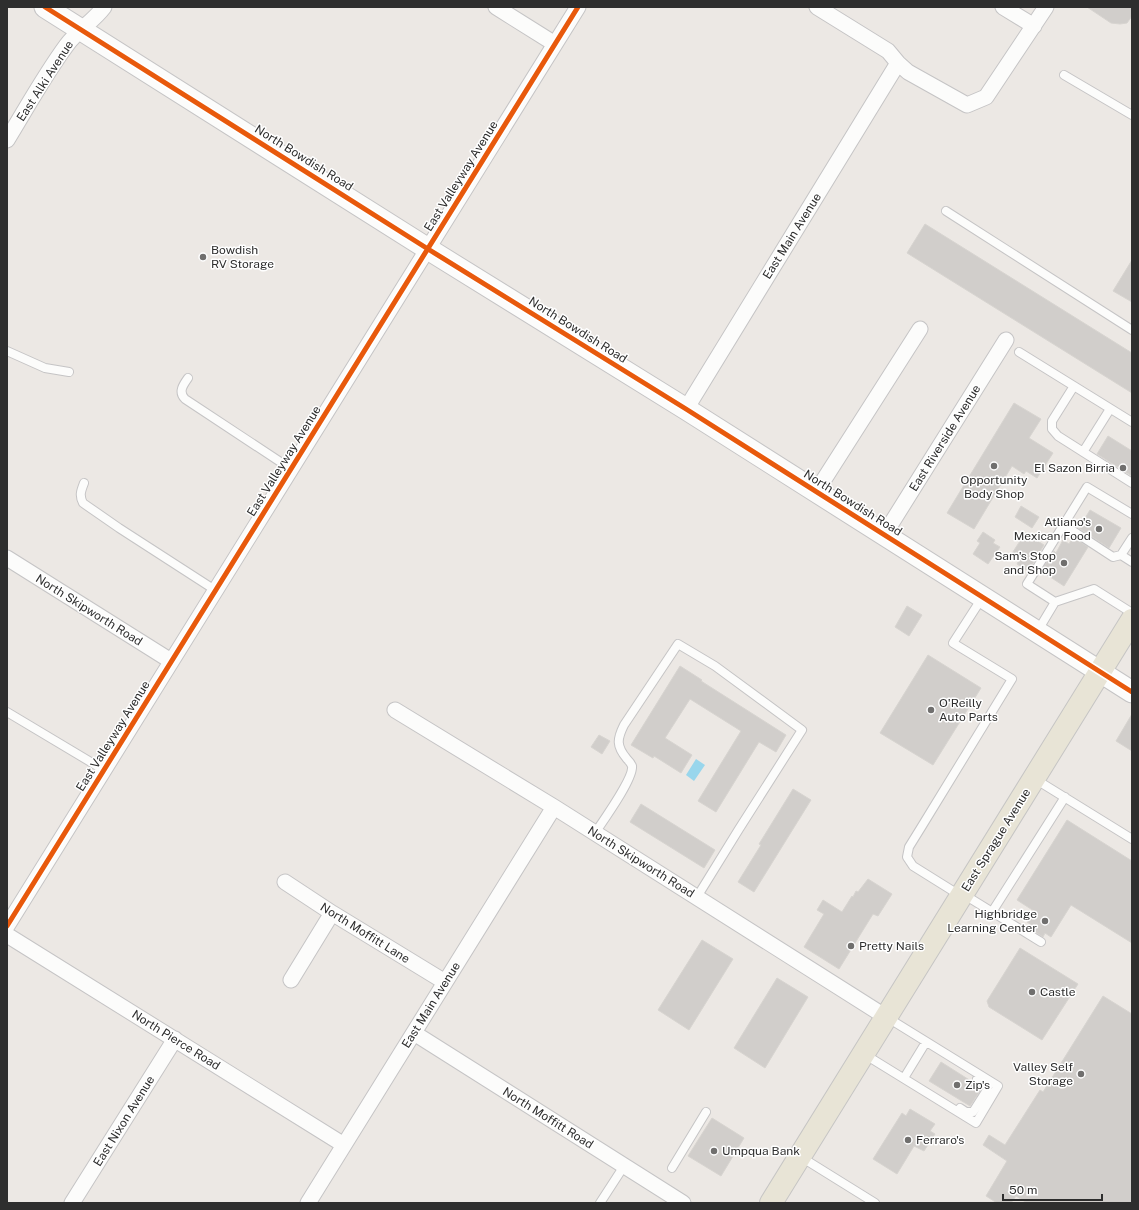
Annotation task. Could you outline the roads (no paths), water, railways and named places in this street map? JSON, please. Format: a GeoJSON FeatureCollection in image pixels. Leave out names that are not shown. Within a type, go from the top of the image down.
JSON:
{"type":"FeatureCollection","features":[{"type":"Feature","properties":{"kind":"main road","name":"East Sprague Avenue"},"geometry":{"type":"LineString","coordinates":[[771,1203],[1100,672],[1122,642],[1132,620]]}},
{"type":"Feature","properties":{"kind":"street","name":"North Bowdish Road"},"geometry":{"type":"LineString","coordinates":[[45,7],[428,249],[686,409],[1132,692]]}},
{"type":"Feature","properties":{"kind":"street","name":"East Alki Avenue"},"geometry":{"type":"LineString","coordinates":[[7,140],[66,45],[104,7]]}},
{"type":"Feature","properties":{"kind":"street"},"geometry":{"type":"LineString","coordinates":[[496,7],[555,44]]}},
{"type":"Feature","properties":{"kind":"street","name":"East Valleyway Avenue"},"geometry":{"type":"LineString","coordinates":[[7,927],[578,7]]}},
{"type":"Feature","properties":{"kind":"street"},"geometry":{"type":"LineString","coordinates":[[817,7],[888,51],[908,72],[966,105],[986,97],[1046,7]]}},
{"type":"Feature","properties":{"kind":"street"},"geometry":{"type":"LineString","coordinates":[[1003,7],[1034,26]]}},
{"type":"Feature","properties":{"kind":"street","name":"East Main Avenue"},"geometry":{"type":"LineString","coordinates":[[686,409],[898,63]]}},
{"type":"Feature","properties":{"kind":"street"},"geometry":{"type":"LineString","coordinates":[[816,492],[920,329]]}},
{"type":"Feature","properties":{"kind":"street","name":"East Riverside Avenue"},"geometry":{"type":"LineString","coordinates":[[884,535],[1006,340]]}},
{"type":"Feature","properties":{"kind":"street","name":"North Skipworth Road"},"geometry":{"type":"LineString","coordinates":[[7,558],[171,661]]}},
{"type":"Feature","properties":{"kind":"street","name":"North Skipworth Road"},"geometry":{"type":"LineString","coordinates":[[395,710],[554,807],[886,1017]]}},
{"type":"Feature","properties":{"kind":"street","name":"East Main Avenue"},"geometry":{"type":"LineString","coordinates":[[308,1203],[554,807]]}},
{"type":"Feature","properties":{"kind":"street","name":"North Moffitt Lane"},"geometry":{"type":"LineString","coordinates":[[285,882],[332,913],[445,982]]}},
{"type":"Feature","properties":{"kind":"street"},"geometry":{"type":"LineString","coordinates":[[291,980],[332,913]]}},
{"type":"Feature","properties":{"kind":"street","name":"North Pierce Road"},"geometry":{"type":"LineString","coordinates":[[7,927],[175,1039],[344,1145]]}},
{"type":"Feature","properties":{"kind":"street","name":"North Moffitt Road"},"geometry":{"type":"LineString","coordinates":[[414,1033],[683,1203]]}},
{"type":"Feature","properties":{"kind":"street","name":"East Nixon Avenue"},"geometry":{"type":"LineString","coordinates":[[72,1203],[175,1039]]}},
{"type":"Feature","properties":{"kind":"lane"},"geometry":{"type":"LineString","coordinates":[[1064,75],[1132,115]]}},
{"type":"Feature","properties":{"kind":"lane"},"geometry":{"type":"LineString","coordinates":[[946,211],[1132,330]]}},
{"type":"Feature","properties":{"kind":"lane"},"geometry":{"type":"LineString","coordinates":[[7,351],[45,368],[69,372]]}},
{"type":"Feature","properties":{"kind":"lane"},"geometry":{"type":"LineString","coordinates":[[1019,352],[1132,422]]}},
{"type":"Feature","properties":{"kind":"lane"},"geometry":{"type":"LineString","coordinates":[[188,378],[181,389],[182,396],[185,399],[291,469]]}},
{"type":"Feature","properties":{"kind":"lane"},"geometry":{"type":"LineString","coordinates":[[1074,386],[1052,421],[1052,429],[1058,436],[1132,483]]}},
{"type":"Feature","properties":{"kind":"lane"},"geometry":{"type":"LineString","coordinates":[[1083,452],[1110,408]]}},
{"type":"Feature","properties":{"kind":"lane"},"geometry":{"type":"LineString","coordinates":[[84,483],[80,493],[80,498],[83,503],[215,590]]}},
{"type":"Feature","properties":{"kind":"lane"},"geometry":{"type":"LineString","coordinates":[[1055,602],[1027,584],[1088,487],[1132,514]]}},
{"type":"Feature","properties":{"kind":"lane"},"geometry":{"type":"LineString","coordinates":[[1064,525],[1113,557],[1121,555],[1132,538]]}},
{"type":"Feature","properties":{"kind":"lane"},"geometry":{"type":"LineString","coordinates":[[1121,555],[1132,562]]}},
{"type":"Feature","properties":{"kind":"lane"},"geometry":{"type":"LineString","coordinates":[[1037,632],[1055,602],[1094,589],[1132,613]]}},
{"type":"Feature","properties":{"kind":"lane"},"geometry":{"type":"LineString","coordinates":[[982,598],[953,643],[1012,679],[918,831],[909,847],[907,857],[913,866],[1041,942]]}},
{"type":"Feature","properties":{"kind":"lane"},"geometry":{"type":"LineString","coordinates":[[595,833],[622,792],[632,772],[632,765],[618,746],[619,735],[624,725],[678,644],[715,666],[802,730],[697,897]]}},
{"type":"Feature","properties":{"kind":"lane"},"geometry":{"type":"LineString","coordinates":[[7,712],[104,770]]}},
{"type":"Feature","properties":{"kind":"lane"},"geometry":{"type":"LineString","coordinates":[[1034,778],[1132,839]]}},
{"type":"Feature","properties":{"kind":"lane"},"geometry":{"type":"LineString","coordinates":[[992,912],[1065,797]]}},
{"type":"Feature","properties":{"kind":"lane"},"geometry":{"type":"LineString","coordinates":[[864,1054],[976,1123],[998,1086],[886,1017]]}},
{"type":"Feature","properties":{"kind":"lane"},"geometry":{"type":"LineString","coordinates":[[904,1078],[926,1042]]}},
{"type":"Feature","properties":{"kind":"lane"},"geometry":{"type":"LineString","coordinates":[[672,1168],[706,1112]]}},
{"type":"Feature","properties":{"kind":"lane"},"geometry":{"type":"LineString","coordinates":[[800,1156],[875,1203]]}},
{"type":"Feature","properties":{"kind":"lane"},"geometry":{"type":"LineString","coordinates":[[600,1203],[624,1166]]}},
{"type":"Feature","properties":{"kind":"water"},"geometry":{"type":"Polygon","coordinates":[[[696,759],[705,765],[694,781],[686,775],[696,759]]]}},
{"type":"Feature","properties":{"kind":"place","name":"Bowdish RV Storage"},"geometry":{"type":"Point","coordinates":[203,257]}},
{"type":"Feature","properties":{"kind":"place","name":"Opportunity Body Shop"},"geometry":{"type":"Point","coordinates":[994,466]}},
{"type":"Feature","properties":{"kind":"place","name":"El Sazon Birria"},"geometry":{"type":"Point","coordinates":[1123,468]}},
{"type":"Feature","properties":{"kind":"place","name":"Atliano's Mexican Food"},"geometry":{"type":"Point","coordinates":[1099,529]}},
{"type":"Feature","properties":{"kind":"place","name":"Sam's Stop and Shop"},"geometry":{"type":"Point","coordinates":[1064,563]}},
{"type":"Feature","properties":{"kind":"place","name":"O'Reilly Auto Parts"},"geometry":{"type":"Point","coordinates":[931,710]}},
{"type":"Feature","properties":{"kind":"place","name":"Highbridge Learning Center"},"geometry":{"type":"Point","coordinates":[1045,921]}},
{"type":"Feature","properties":{"kind":"place","name":"Pretty Nails"},"geometry":{"type":"Point","coordinates":[851,946]}},
{"type":"Feature","properties":{"kind":"place","name":"Castle"},"geometry":{"type":"Point","coordinates":[1032,992]}},
{"type":"Feature","properties":{"kind":"place","name":"Valley Self Storage"},"geometry":{"type":"Point","coordinates":[1081,1074]}},
{"type":"Feature","properties":{"kind":"place","name":"Zip's"},"geometry":{"type":"Point","coordinates":[957,1085]}},
{"type":"Feature","properties":{"kind":"place","name":"Ferraro's"},"geometry":{"type":"Point","coordinates":[908,1140]}},
{"type":"Feature","properties":{"kind":"place","name":"Umpqua Bank"},"geometry":{"type":"Point","coordinates":[714,1151]}}]}
